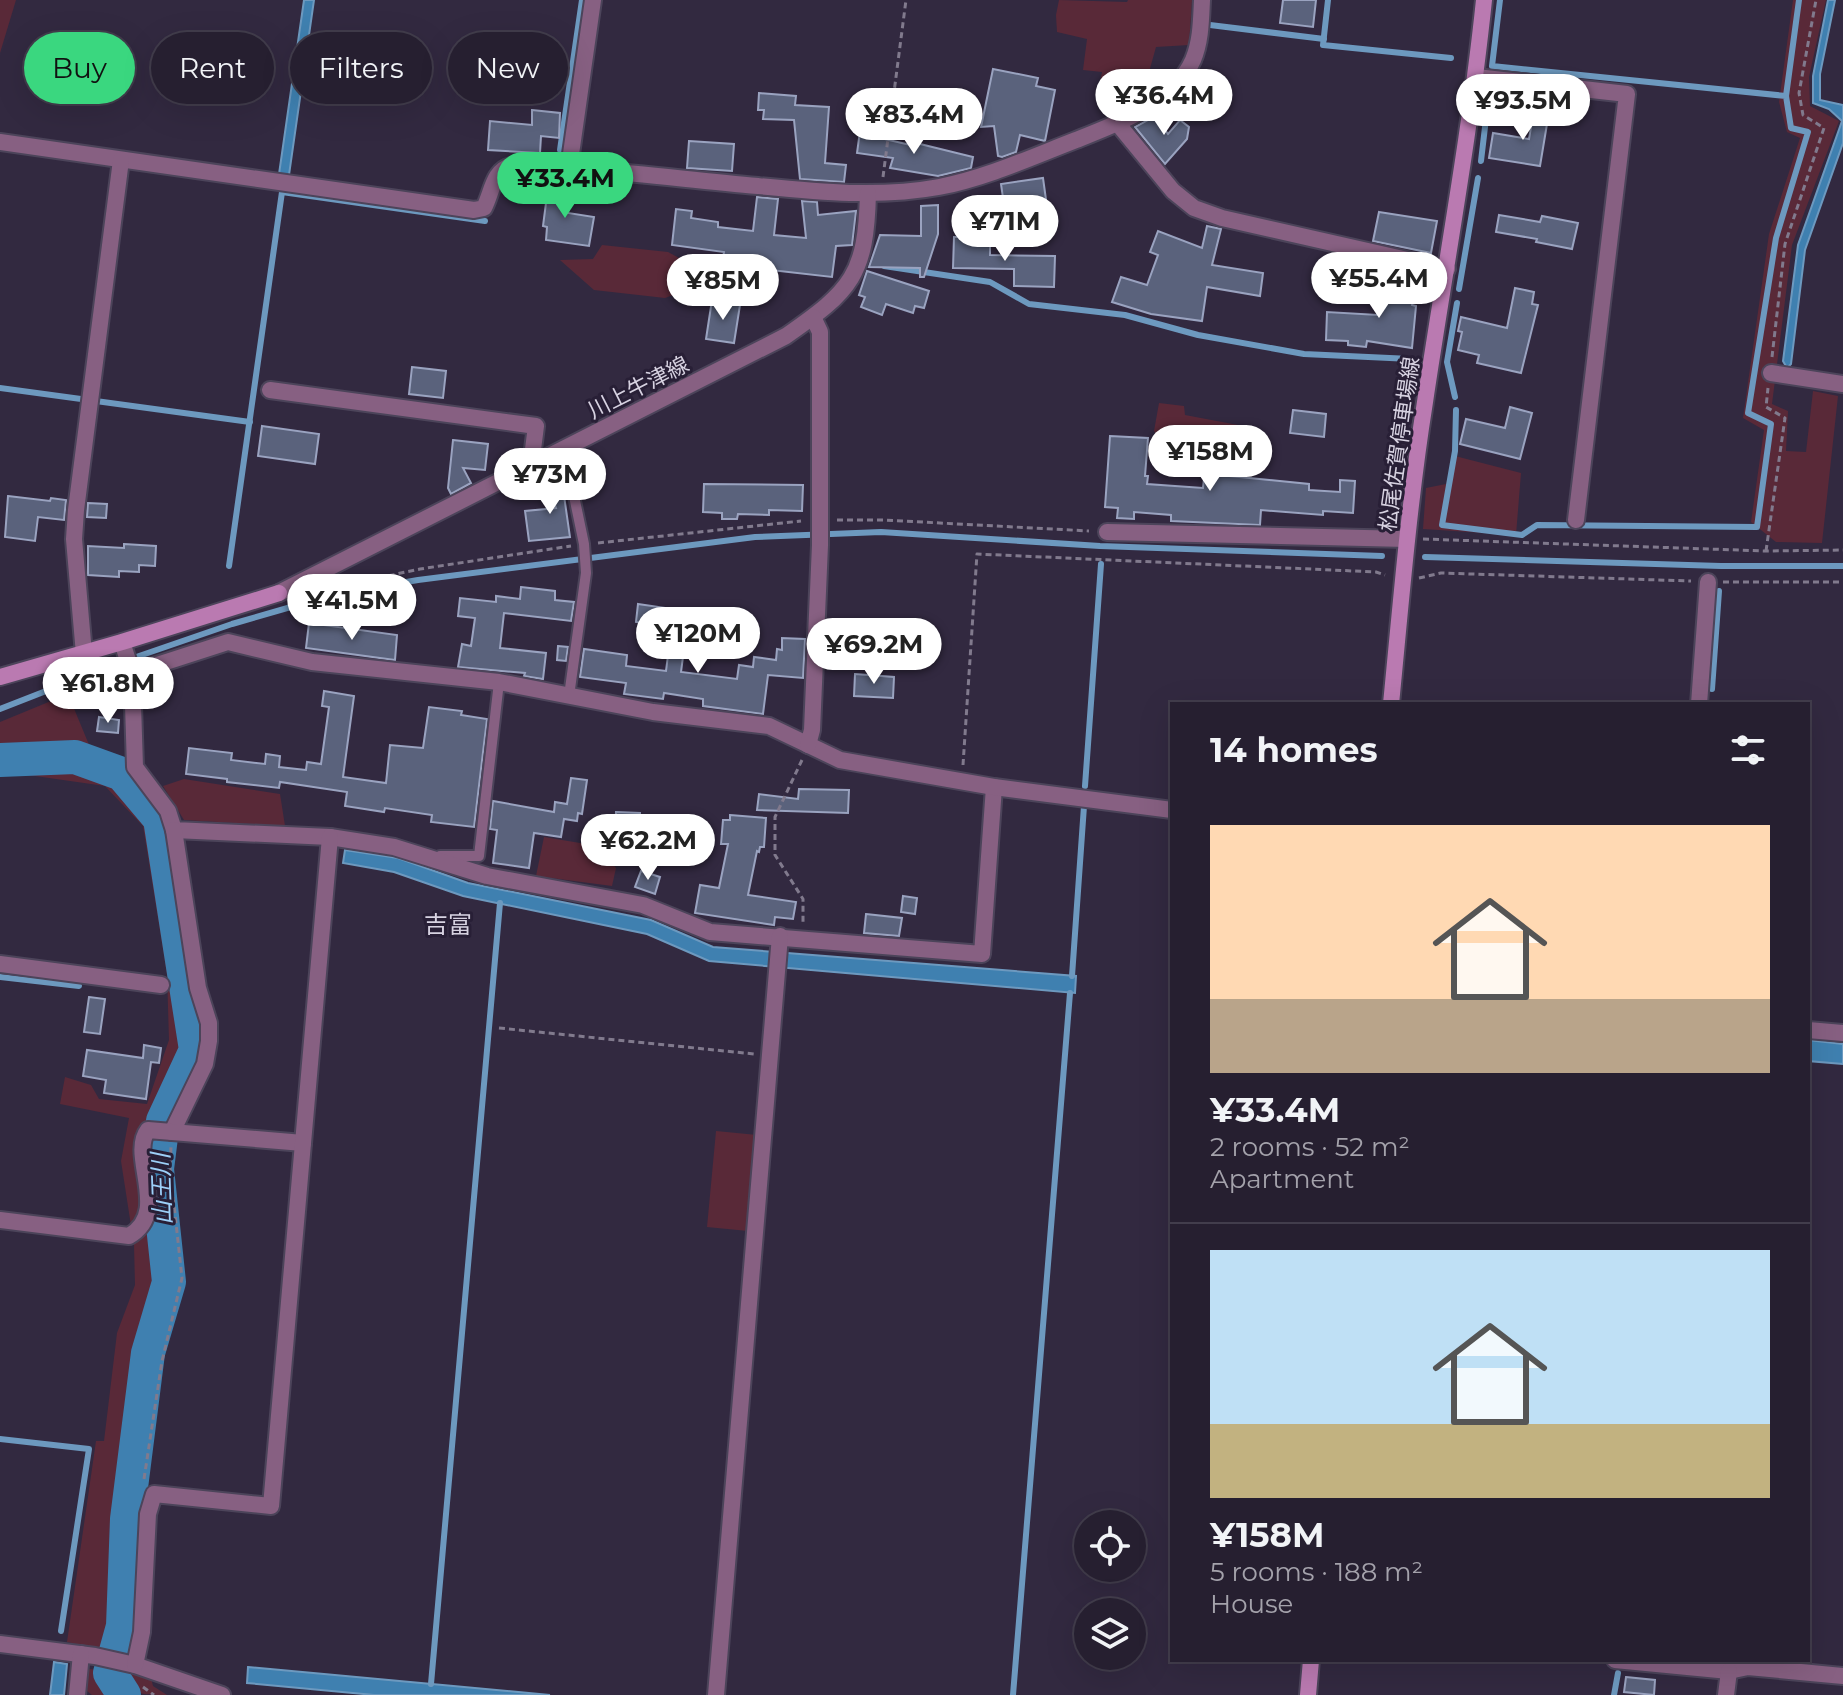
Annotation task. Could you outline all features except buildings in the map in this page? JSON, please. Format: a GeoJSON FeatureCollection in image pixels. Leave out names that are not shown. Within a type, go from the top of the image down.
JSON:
{"type":"FeatureCollection","features":[{"type":"Feature","properties":{"kind":"main road","name":"松尾佐賀停車場線"},"geometry":{"type":"LineString","coordinates":[[1391,702],[1424,404],[1476,77],[1484,0]]}},
{"type":"Feature","properties":{"kind":"main road","name":"川上牛津線"},"geometry":{"type":"LineString","coordinates":[[0,677],[279,593]]}},
{"type":"Feature","properties":{"kind":"main road"},"geometry":{"type":"LineString","coordinates":[[1308,1695],[1311,1662]]}},
{"type":"Feature","properties":{"kind":"street"},"geometry":{"type":"LineString","coordinates":[[569,168],[593,0]]}},
{"type":"Feature","properties":{"kind":"street"},"geometry":{"type":"LineString","coordinates":[[0,142],[474,210],[484,208],[497,175],[503,168],[569,168],[848,195],[938,187],[967,180],[1118,124],[1161,98],[1182,78],[1194,59],[1202,0]]}},
{"type":"Feature","properties":{"kind":"street"},"geometry":{"type":"LineString","coordinates":[[1476,77],[1627,94],[1576,520]]}},
{"type":"Feature","properties":{"kind":"street"},"geometry":{"type":"LineString","coordinates":[[1118,124],[1173,191],[1194,208],[1222,218],[1447,269]]}},
{"type":"Feature","properties":{"kind":"street"},"geometry":{"type":"LineString","coordinates":[[84,654],[74,539],[76,510],[121,160]]}},
{"type":"Feature","properties":{"kind":"street","name":"川上牛津線"},"geometry":{"type":"LineString","coordinates":[[279,593],[786,336],[813,317],[848,285],[862,260],[874,193]]}},
{"type":"Feature","properties":{"kind":"street"},"geometry":{"type":"LineString","coordinates":[[808,745],[812,730],[820,545],[820,332],[813,317]]}},
{"type":"Feature","properties":{"kind":"street"},"geometry":{"type":"LineString","coordinates":[[1771,373],[1843,384]]}},
{"type":"Feature","properties":{"kind":"street"},"geometry":{"type":"LineString","coordinates":[[270,390],[536,426],[531,465]]}},
{"type":"Feature","properties":{"kind":"street"},"geometry":{"type":"LineString","coordinates":[[1107,532],[1407,539]]}},
{"type":"Feature","properties":{"kind":"street"},"geometry":{"type":"LineString","coordinates":[[1699,702],[1708,582]]}},
{"type":"Feature","properties":{"kind":"street"},"geometry":{"type":"LineString","coordinates":[[122,642],[132,673],[135,767],[168,811],[174,830],[198,988],[209,1023],[205,1064],[172,1132]]}},
{"type":"Feature","properties":{"kind":"street"},"geometry":{"type":"LineString","coordinates":[[132,673],[228,642],[312,662],[499,682],[653,712],[769,726],[840,760],[994,787],[1170,810]]}},
{"type":"Feature","properties":{"kind":"street"},"geometry":{"type":"LineString","coordinates":[[174,830],[330,837],[394,847],[487,876],[643,905],[710,932],[779,941],[804,938],[982,954],[994,787]]}},
{"type":"Feature","properties":{"kind":"street"},"geometry":{"type":"LineString","coordinates":[[135,1665],[142,1632],[148,1514],[154,1494],[271,1506],[330,837]]}},
{"type":"Feature","properties":{"kind":"street"},"geometry":{"type":"LineString","coordinates":[[716,1695],[779,941]]}},
{"type":"Feature","properties":{"kind":"street"},"geometry":{"type":"LineString","coordinates":[[0,964],[161,985]]}},
{"type":"Feature","properties":{"kind":"street"},"geometry":{"type":"LineString","coordinates":[[1810,1030],[1843,1033]]}},
{"type":"Feature","properties":{"kind":"street"},"geometry":{"type":"LineString","coordinates":[[0,1220],[129,1236],[138,1230],[149,1209],[142,1141],[148,1130],[303,1143]]}},
{"type":"Feature","properties":{"kind":"street"},"geometry":{"type":"LineString","coordinates":[[0,1644],[88,1655],[135,1665],[222,1695]]}},
{"type":"Feature","properties":{"kind":"street"},"geometry":{"type":"LineString","coordinates":[[77,1695],[88,1655]]}},
{"type":"Feature","properties":{"kind":"street"},"geometry":{"type":"LineString","coordinates":[[1638,1662],[1729,1671],[1748,1667],[1843,1676]]}},
{"type":"Feature","properties":{"kind":"street"},"geometry":{"type":"LineString","coordinates":[[1726,1695],[1729,1671]]}},
{"type":"Feature","properties":{"kind":"lane"},"geometry":{"type":"LineString","coordinates":[[564,448],[584,544],[586,573],[569,696]]}},
{"type":"Feature","properties":{"kind":"lane"},"geometry":{"type":"LineString","coordinates":[[425,856],[479,856],[499,682]]}},
{"type":"Feature","properties":{"kind":"path"},"geometry":{"type":"LineString","coordinates":[[874,193],[906,0]]}},
{"type":"Feature","properties":{"kind":"path"},"geometry":{"type":"LineString","coordinates":[[1766,551],[1785,418],[1766,407],[1785,244],[1824,128],[1803,115],[1799,93],[1816,0]]}},
{"type":"Feature","properties":{"kind":"path"},"geometry":{"type":"LineString","coordinates":[[320,590],[420,569],[584,544],[754,524],[884,520],[1107,532]]}},
{"type":"Feature","properties":{"kind":"path"},"geometry":{"type":"LineString","coordinates":[[1407,539],[1766,551],[1843,550]]}},
{"type":"Feature","properties":{"kind":"path"},"geometry":{"type":"LineString","coordinates":[[961,781],[977,554],[1376,572],[1403,581],[1441,573],[1708,582],[1843,582]]}},
{"type":"Feature","properties":{"kind":"path"},"geometry":{"type":"LineString","coordinates":[[804,938],[803,899],[775,855],[775,817],[808,745]]}},
{"type":"Feature","properties":{"kind":"path"},"geometry":{"type":"LineString","coordinates":[[499,1028],[770,1056]]}},
{"type":"Feature","properties":{"kind":"path"},"geometry":{"type":"LineString","coordinates":[[154,1494],[143,1492],[162,1361],[182,1278],[170,1168],[172,1132]]}},
{"type":"Feature","properties":{"kind":"shaded area"},"geometry":{"type":"Polygon","coordinates":[[[0,0],[16,0],[0,53],[0,0]]]}},
{"type":"Feature","properties":{"kind":"shaded area"},"geometry":{"type":"Polygon","coordinates":[[[1059,0],[1192,0],[1189,45],[1156,47],[1142,97],[1120,108],[1098,91],[1102,72],[1083,70],[1087,39],[1057,32],[1059,0]]]}},
{"type":"Feature","properties":{"kind":"shaded area"},"geometry":{"type":"Polygon","coordinates":[[[1793,0],[1826,0],[1809,77],[1810,106],[1839,121],[1792,245],[1772,404],[1788,411],[1786,451],[1806,452],[1813,391],[1838,396],[1822,543],[1776,542],[1751,522],[1764,430],[1743,418],[1769,234],[1800,138],[1787,132],[1779,102],[1793,0]]]}},
{"type":"Feature","properties":{"kind":"shaded area"},"geometry":{"type":"Polygon","coordinates":[[[602,245],[668,252],[692,265],[689,289],[665,298],[594,290],[560,260],[593,259],[602,245]]]}},
{"type":"Feature","properties":{"kind":"shaded area"},"geometry":{"type":"Polygon","coordinates":[[[1159,403],[1184,406],[1185,415],[1238,425],[1233,451],[1163,445],[1154,431],[1159,403]]]}},
{"type":"Feature","properties":{"kind":"shaded area"},"geometry":{"type":"Polygon","coordinates":[[[1455,456],[1521,473],[1516,535],[1423,529],[1426,488],[1446,484],[1455,456]]]}},
{"type":"Feature","properties":{"kind":"shaded area"},"geometry":{"type":"Polygon","coordinates":[[[68,694],[92,752],[16,746],[0,748],[0,722],[68,694]]]}},
{"type":"Feature","properties":{"kind":"shaded area"},"geometry":{"type":"Polygon","coordinates":[[[50,765],[113,777],[153,822],[191,1048],[160,1111],[149,1144],[161,1285],[142,1351],[118,1523],[115,1624],[105,1650],[67,1642],[96,1441],[104,1441],[117,1333],[135,1285],[134,1245],[121,1161],[129,1118],[60,1104],[65,1077],[91,1085],[99,1099],[147,1104],[169,1040],[167,974],[143,826],[105,786],[14,773],[0,775],[0,767],[50,765]]]}},
{"type":"Feature","properties":{"kind":"shaded area"},"geometry":{"type":"Polygon","coordinates":[[[184,779],[280,794],[285,826],[184,820],[163,786],[184,779]]]}},
{"type":"Feature","properties":{"kind":"shaded area"},"geometry":{"type":"Polygon","coordinates":[[[544,837],[598,846],[616,868],[612,886],[536,876],[544,837]]]}},
{"type":"Feature","properties":{"kind":"shaded area"},"geometry":{"type":"Polygon","coordinates":[[[716,1131],[757,1135],[748,1231],[707,1227],[716,1131]]]}},
{"type":"Feature","properties":{"kind":"shaded area"},"geometry":{"type":"Polygon","coordinates":[[[89,1669],[99,1670],[113,1695],[92,1695],[87,1691],[89,1669]]]}},
{"type":"Feature","properties":{"kind":"shaded area"},"geometry":{"type":"Polygon","coordinates":[[[121,1671],[151,1678],[153,1686],[167,1695],[138,1692],[121,1671]]]}},
{"type":"Feature","properties":{"kind":"water"},"geometry":{"type":"Polygon","coordinates":[[[304,0],[314,0],[309,32],[299,32],[304,0]]]}},
{"type":"Feature","properties":{"kind":"water"},"geometry":{"type":"Polygon","coordinates":[[[1828,0],[1835,0],[1820,74],[1820,100],[1843,105],[1843,143],[1805,250],[1791,364],[1787,368],[1783,361],[1798,245],[1842,121],[1829,109],[1813,103],[1813,76],[1828,0]]]}},
{"type":"Feature","properties":{"kind":"water"},"geometry":{"type":"Polygon","coordinates":[[[290,97],[290,104],[299,104],[289,175],[279,174],[290,97]]]}},
{"type":"Feature","properties":{"kind":"water"},"geometry":{"type":"Polygon","coordinates":[[[345,850],[398,858],[468,883],[651,920],[713,947],[1076,976],[1075,993],[709,961],[647,934],[463,896],[394,872],[343,863],[345,850]]]}},
{"type":"Feature","properties":{"kind":"water"},"geometry":{"type":"Polygon","coordinates":[[[1810,1040],[1843,1044],[1843,1064],[1810,1061],[1810,1040]]]}},
{"type":"Feature","properties":{"kind":"water"},"geometry":{"type":"Polygon","coordinates":[[[54,1662],[67,1664],[64,1695],[50,1695],[54,1662]]]}},
{"type":"Feature","properties":{"kind":"water"},"geometry":{"type":"Polygon","coordinates":[[[248,1667],[550,1695],[374,1695],[247,1683],[248,1667]]]}},
{"type":"Feature","properties":{"kind":"waterway"},"geometry":{"type":"LineString","coordinates":[[560,150],[582,0]]}},
{"type":"Feature","properties":{"kind":"waterway"},"geometry":{"type":"LineString","coordinates":[[1328,0],[1323,45],[1451,58]]}},
{"type":"Feature","properties":{"kind":"waterway"},"geometry":{"type":"LineString","coordinates":[[1456,410],[1455,451],[1442,525],[1522,535],[1537,525],[1757,527],[1771,424],[1748,413],[1776,238],[1808,132],[1791,128],[1786,96],[1492,66],[1500,0]]}},
{"type":"Feature","properties":{"kind":"waterway"},"geometry":{"type":"LineString","coordinates":[[1786,96],[1799,0]]}},
{"type":"Feature","properties":{"kind":"waterway"},"geometry":{"type":"LineString","coordinates":[[1210,25],[1324,39]]}},
{"type":"Feature","properties":{"kind":"waterway"},"geometry":{"type":"LineString","coordinates":[[1481,161],[1487,110]]}},
{"type":"Feature","properties":{"kind":"waterway"},"geometry":{"type":"LineString","coordinates":[[1459,289],[1478,178]]}},
{"type":"Feature","properties":{"kind":"waterway"},"geometry":{"type":"LineString","coordinates":[[229,566],[282,192],[485,221]]}},
{"type":"Feature","properties":{"kind":"waterway"},"geometry":{"type":"LineString","coordinates":[[884,266],[990,282],[1029,304],[1125,315],[1198,335],[1304,354],[1411,359]]}},
{"type":"Feature","properties":{"kind":"waterway"},"geometry":{"type":"LineString","coordinates":[[1455,397],[1447,362],[1457,303]]}},
{"type":"Feature","properties":{"kind":"waterway"},"geometry":{"type":"LineString","coordinates":[[0,388],[250,422]]}},
{"type":"Feature","properties":{"kind":"waterway"},"geometry":{"type":"LineString","coordinates":[[0,709],[110,666],[232,624],[336,594],[418,580],[755,537],[881,532],[1100,546],[1382,556]]}},
{"type":"Feature","properties":{"kind":"waterway"},"geometry":{"type":"LineString","coordinates":[[1425,557],[1721,566],[1843,566]]}},
{"type":"Feature","properties":{"kind":"waterway"},"geometry":{"type":"LineString","coordinates":[[1085,786],[1101,564]]}},
{"type":"Feature","properties":{"kind":"waterway"},"geometry":{"type":"LineString","coordinates":[[1712,689],[1719,591]]}},
{"type":"Feature","properties":{"kind":"waterway","name":"山王川"},"geometry":{"type":"LineString","coordinates":[[0,760],[75,757],[122,774],[160,819],[196,1050],[163,1121],[157,1169],[169,1282],[148,1353],[127,1519],[123,1626],[110,1673],[124,1695]]}},
{"type":"Feature","properties":{"kind":"waterway"},"geometry":{"type":"LineString","coordinates":[[1072,976],[1084,806]]}},
{"type":"Feature","properties":{"kind":"waterway"},"geometry":{"type":"LineString","coordinates":[[431,1684],[500,903]]}},
{"type":"Feature","properties":{"kind":"waterway"},"geometry":{"type":"LineString","coordinates":[[0,977],[79,986]]}},
{"type":"Feature","properties":{"kind":"waterway"},"geometry":{"type":"LineString","coordinates":[[1013,1695],[1070,993]]}},
{"type":"Feature","properties":{"kind":"waterway"},"geometry":{"type":"LineString","coordinates":[[0,1439],[89,1449],[61,1631]]}},
{"type":"Feature","properties":{"kind":"waterway"},"geometry":{"type":"LineString","coordinates":[[1614,1695],[1618,1673]]}},
{"type":"Feature","properties":{"kind":"district","name":"吉富"},"geometry":{"type":"Point","coordinates":[448,925]}}]}
